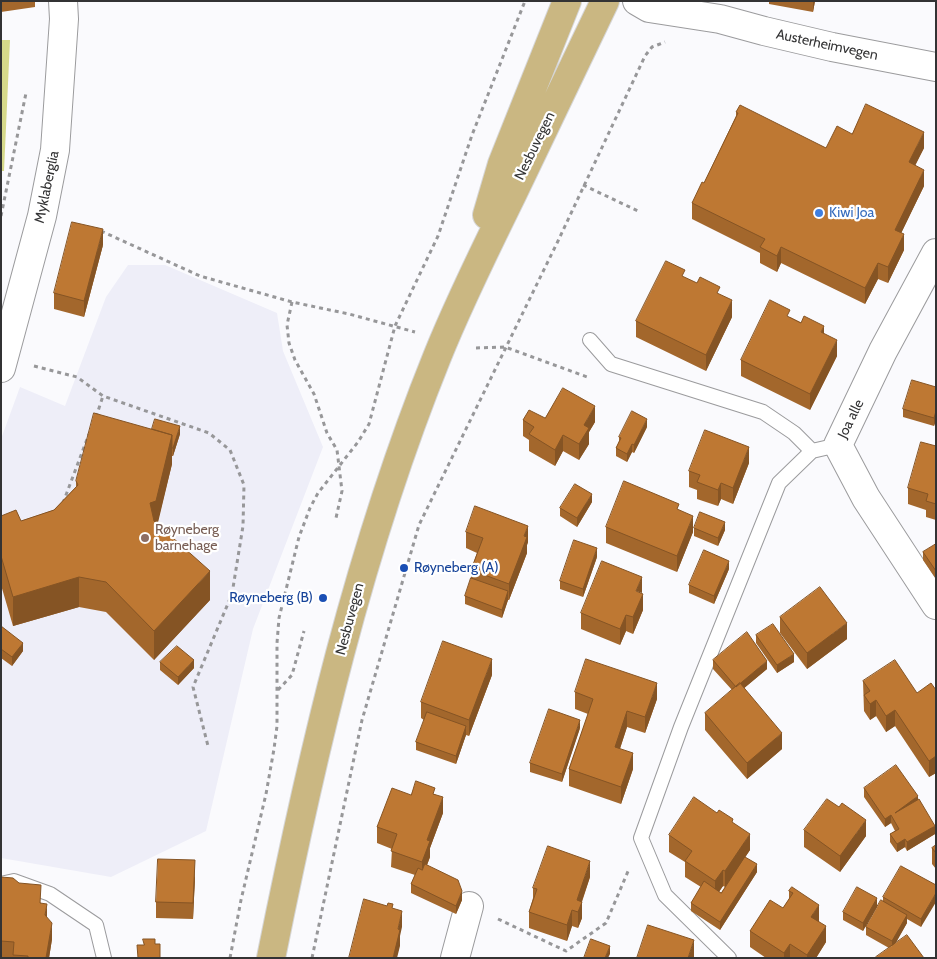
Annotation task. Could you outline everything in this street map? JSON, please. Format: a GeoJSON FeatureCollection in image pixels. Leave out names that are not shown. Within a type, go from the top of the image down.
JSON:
{"type":"FeatureCollection","features":[{"type":"Feature","properties":{"kind":"main road","name":"Nesbuvegen"},"geometry":{"type":"LineString","coordinates":[[465,290],[502,164],[567,1]]}},
{"type":"Feature","properties":{"kind":"main road","name":"Nesbuvegen"},"geometry":{"type":"LineString","coordinates":[[270,958],[303,801],[360,581],[391,482],[436,358],[465,290],[605,1]]}},
{"type":"Feature","properties":{"kind":"street","name":"Myklaberglia"},"geometry":{"type":"LineString","coordinates":[[3,363],[42,216],[55,150],[64,19],[63,1]]}},
{"type":"Feature","properties":{"kind":"street","name":"Austerheimvegen"},"geometry":{"type":"LineString","coordinates":[[637,1],[650,8],[720,19],[832,47],[936,67]]}},
{"type":"Feature","properties":{"kind":"street","name":"Austerheimvegen"},"geometry":{"type":"LineString","coordinates":[[696,1],[720,19]]}},
{"type":"Feature","properties":{"kind":"street","name":"Joa alle"},"geometry":{"type":"LineString","coordinates":[[936,252],[883,351],[838,445],[866,498],[936,605]]}},
{"type":"Feature","properties":{"kind":"street"},"geometry":{"type":"LineString","coordinates":[[454,958],[469,906]]}},
{"type":"Feature","properties":{"kind":"lane"},"geometry":{"type":"LineString","coordinates":[[590,340],[611,364],[764,412],[794,433],[812,451]]}},
{"type":"Feature","properties":{"kind":"lane"},"geometry":{"type":"LineString","coordinates":[[729,958],[666,896],[642,838],[680,727],[779,482],[812,451],[838,445]]}},
{"type":"Feature","properties":{"kind":"lane"},"geometry":{"type":"LineString","coordinates":[[1,884],[14,881],[50,894],[96,925],[104,958]]}},
{"type":"Feature","properties":{"kind":"path"},"geometry":{"type":"LineString","coordinates":[[230,958],[274,749],[277,726],[277,643],[279,618],[300,536],[310,508],[318,493],[358,442],[369,424],[395,326],[438,236],[472,135],[525,1]]}},
{"type":"Feature","properties":{"kind":"path"},"geometry":{"type":"LineString","coordinates":[[312,958],[362,720],[419,525],[558,242],[583,185],[645,56],[652,47],[668,41]]}},
{"type":"Feature","properties":{"kind":"path"},"geometry":{"type":"LineString","coordinates":[[1,216],[26,92]]}},
{"type":"Feature","properties":{"kind":"path"},"geometry":{"type":"LineString","coordinates":[[583,185],[638,211]]}},
{"type":"Feature","properties":{"kind":"path"},"geometry":{"type":"LineString","coordinates":[[99,230],[200,276],[292,302],[349,314],[421,334]]}},
{"type":"Feature","properties":{"kind":"path"},"geometry":{"type":"LineString","coordinates":[[292,302],[287,324],[289,343],[314,394],[327,433],[337,450],[342,491],[336,518]]}},
{"type":"Feature","properties":{"kind":"path"},"geometry":{"type":"LineString","coordinates":[[476,348],[505,347]]}},
{"type":"Feature","properties":{"kind":"path"},"geometry":{"type":"LineString","coordinates":[[3,363],[77,377],[103,396],[209,433],[230,450],[244,485],[244,526],[232,594],[193,687],[208,746]]}},
{"type":"Feature","properties":{"kind":"path"},"geometry":{"type":"LineString","coordinates":[[93,424],[103,396]]}},
{"type":"Feature","properties":{"kind":"path"},"geometry":{"type":"LineString","coordinates":[[62,506],[89,433]]}},
{"type":"Feature","properties":{"kind":"path"},"geometry":{"type":"LineString","coordinates":[[277,691],[292,675],[304,630]]}},
{"type":"Feature","properties":{"kind":"path"},"geometry":{"type":"LineString","coordinates":[[469,906],[566,951],[606,923],[642,838]]}},
{"type":"Feature","properties":{"kind":"shaded area","name":"Røyneberg barnehage"},"geometry":{"type":"Polygon","coordinates":[[[128,265],[165,265],[277,313],[283,351],[323,447],[253,629],[206,831],[111,877],[1,858],[1,439],[20,387],[65,406],[106,297],[128,265]]]}},
{"type":"Feature","properties":{"kind":"green space"},"geometry":{"type":"Polygon","coordinates":[[[1,40],[10,40],[4,171],[1,171],[1,40]]]}},
{"type":"Feature","properties":{"kind":"building"},"geometry":{"type":"Polygon","coordinates":[[[866,104],[924,132],[909,162],[924,170],[895,230],[904,234],[888,267],[878,263],[865,288],[781,247],[777,256],[760,247],[765,239],[692,203],[702,182],[704,183],[738,113],[736,112],[740,105],[826,148],[837,126],[852,134],[866,104]]]}},
{"type":"Feature","properties":{"kind":"building"},"geometry":{"type":"Polygon","coordinates":[[[72,222],[103,229],[84,301],[54,293],[72,222]]]}},
{"type":"Feature","properties":{"kind":"building"},"geometry":{"type":"Polygon","coordinates":[[[666,261],[685,270],[682,276],[697,283],[700,277],[720,287],[717,293],[732,300],[706,355],[636,321],[666,261]]]}},
{"type":"Feature","properties":{"kind":"building"},"geometry":{"type":"Polygon","coordinates":[[[770,300],[790,310],[787,316],[801,323],[804,316],[824,326],[821,332],[837,340],[810,394],[741,360],[770,300]]]}},
{"type":"Feature","properties":{"kind":"building"},"geometry":{"type":"Polygon","coordinates":[[[912,380],[936,387],[936,411],[934,418],[903,409],[912,380]]]}},
{"type":"Feature","properties":{"kind":"building"},"geometry":{"type":"Polygon","coordinates":[[[563,388],[595,406],[584,425],[589,428],[579,444],[563,435],[555,450],[529,434],[534,427],[523,420],[529,410],[545,418],[563,388]]]}},
{"type":"Feature","properties":{"kind":"building"},"geometry":{"type":"Polygon","coordinates":[[[632,411],[647,419],[634,445],[632,444],[627,454],[616,448],[621,438],[619,437],[632,411]]]}},
{"type":"Feature","properties":{"kind":"building"},"geometry":{"type":"Polygon","coordinates":[[[94,413],[172,435],[156,501],[150,503],[154,521],[210,571],[154,631],[106,582],[79,577],[13,597],[1,556],[1,516],[16,510],[21,521],[54,510],[78,485],[76,481],[94,413]]]}},
{"type":"Feature","properties":{"kind":"building"},"geometry":{"type":"Polygon","coordinates":[[[155,419],[180,426],[173,448],[172,435],[152,429],[155,419]]]}},
{"type":"Feature","properties":{"kind":"building"},"geometry":{"type":"Polygon","coordinates":[[[705,430],[749,447],[733,488],[721,483],[718,490],[697,482],[700,475],[689,471],[705,430]]]}},
{"type":"Feature","properties":{"kind":"building"},"geometry":{"type":"Polygon","coordinates":[[[921,442],[936,446],[936,504],[926,501],[928,494],[908,488],[921,442]]]}},
{"type":"Feature","properties":{"kind":"building"},"geometry":{"type":"Polygon","coordinates":[[[624,481],[679,504],[677,509],[693,516],[677,556],[606,527],[624,481]]]}},
{"type":"Feature","properties":{"kind":"building"},"geometry":{"type":"Polygon","coordinates":[[[575,484],[592,494],[577,518],[560,508],[575,484]]]}},
{"type":"Feature","properties":{"kind":"building"},"geometry":{"type":"Polygon","coordinates":[[[475,506],[528,526],[524,536],[527,537],[509,584],[471,570],[483,538],[466,532],[475,506]]]}},
{"type":"Feature","properties":{"kind":"building"},"geometry":{"type":"Polygon","coordinates":[[[700,512],[725,522],[718,538],[694,528],[700,512]]]}},
{"type":"Feature","properties":{"kind":"building"},"geometry":{"type":"Polygon","coordinates":[[[574,540],[597,548],[583,589],[560,581],[574,540]]]}},
{"type":"Feature","properties":{"kind":"building"},"geometry":{"type":"Polygon","coordinates":[[[936,544],[936,571],[923,552],[936,544]]]}},
{"type":"Feature","properties":{"kind":"building"},"geometry":{"type":"Polygon","coordinates":[[[704,550],[729,561],[714,596],[689,585],[704,550]]]}},
{"type":"Feature","properties":{"kind":"building"},"geometry":{"type":"Polygon","coordinates":[[[602,561],[642,577],[636,591],[643,594],[633,617],[626,615],[620,629],[581,613],[602,561]]]}},
{"type":"Feature","properties":{"kind":"building"},"geometry":{"type":"Polygon","coordinates":[[[471,578],[508,591],[502,610],[465,596],[471,578]]]}},
{"type":"Feature","properties":{"kind":"building"},"geometry":{"type":"Polygon","coordinates":[[[820,587],[847,623],[807,653],[780,617],[820,587]]]}},
{"type":"Feature","properties":{"kind":"building"},"geometry":{"type":"Polygon","coordinates":[[[773,624],[794,654],[777,665],[756,635],[773,624]]]}},
{"type":"Feature","properties":{"kind":"building"},"geometry":{"type":"Polygon","coordinates":[[[1,626],[23,643],[12,657],[1,649],[1,626]]]}},
{"type":"Feature","properties":{"kind":"building"},"geometry":{"type":"Polygon","coordinates":[[[747,632],[767,661],[736,687],[713,660],[747,632]]]}},
{"type":"Feature","properties":{"kind":"building"},"geometry":{"type":"Polygon","coordinates":[[[443,641],[492,659],[469,720],[421,702],[443,641]]]}},
{"type":"Feature","properties":{"kind":"building"},"geometry":{"type":"Polygon","coordinates":[[[177,646],[194,660],[178,677],[160,662],[177,646]]]}},
{"type":"Feature","properties":{"kind":"building"},"geometry":{"type":"Polygon","coordinates":[[[586,659],[657,683],[645,717],[627,711],[615,747],[633,753],[621,787],[569,769],[593,699],[575,692],[586,659]]]}},
{"type":"Feature","properties":{"kind":"building"},"geometry":{"type":"Polygon","coordinates":[[[895,660],[917,693],[931,683],[936,690],[936,756],[929,761],[895,710],[886,716],[876,700],[870,704],[864,695],[870,691],[863,681],[895,660]]]}},
{"type":"Feature","properties":{"kind":"building"},"geometry":{"type":"Polygon","coordinates":[[[740,683],[782,733],[747,763],[705,713],[740,683]]]}},
{"type":"Feature","properties":{"kind":"building"},"geometry":{"type":"Polygon","coordinates":[[[549,709],[580,720],[562,774],[530,763],[549,709]]]}},
{"type":"Feature","properties":{"kind":"building"},"geometry":{"type":"Polygon","coordinates":[[[427,712],[466,726],[456,756],[416,742],[427,712]]]}},
{"type":"Feature","properties":{"kind":"building"},"geometry":{"type":"Polygon","coordinates":[[[896,765],[918,796],[895,813],[919,799],[935,826],[907,842],[905,839],[897,844],[890,834],[899,829],[891,815],[885,819],[864,788],[896,765]]]}},
{"type":"Feature","properties":{"kind":"building"},"geometry":{"type":"Polygon","coordinates":[[[416,781],[435,788],[433,794],[443,797],[427,840],[430,841],[422,862],[391,851],[397,834],[377,827],[392,788],[411,795],[416,781]]]}},
{"type":"Feature","properties":{"kind":"building"},"geometry":{"type":"Polygon","coordinates":[[[694,797],[717,813],[719,810],[733,819],[732,822],[750,834],[725,871],[723,870],[715,881],[685,861],[692,851],[669,835],[694,797]]]}},
{"type":"Feature","properties":{"kind":"building"},"geometry":{"type":"Polygon","coordinates":[[[827,799],[839,807],[842,803],[866,820],[840,856],[804,830],[827,799]]]}},
{"type":"Feature","properties":{"kind":"building"},"geometry":{"type":"Polygon","coordinates":[[[936,845],[936,853],[932,848],[936,845]]]}},
{"type":"Feature","properties":{"kind":"building"},"geometry":{"type":"Polygon","coordinates":[[[548,846],[590,861],[577,900],[582,902],[578,912],[572,910],[567,925],[529,912],[537,889],[533,888],[548,846]]]}},
{"type":"Feature","properties":{"kind":"building"},"geometry":{"type":"Polygon","coordinates":[[[745,857],[757,864],[720,922],[691,903],[704,881],[721,893],[745,857]]]}},
{"type":"Feature","properties":{"kind":"building"},"geometry":{"type":"Polygon","coordinates":[[[158,859],[195,860],[193,903],[156,902],[158,859]]]}},
{"type":"Feature","properties":{"kind":"building"},"geometry":{"type":"Polygon","coordinates":[[[425,864],[458,880],[462,891],[456,906],[411,884],[418,868],[422,870],[425,864]]]}},
{"type":"Feature","properties":{"kind":"building"},"geometry":{"type":"Polygon","coordinates":[[[901,866],[936,885],[936,893],[921,919],[883,897],[901,866]]]}},
{"type":"Feature","properties":{"kind":"building"},"geometry":{"type":"Polygon","coordinates":[[[1,877],[13,878],[19,883],[41,885],[40,903],[47,904],[45,915],[52,923],[46,958],[28,958],[28,956],[13,955],[14,942],[1,941],[1,877]]]}},
{"type":"Feature","properties":{"kind":"building"},"geometry":{"type":"Polygon","coordinates":[[[792,887],[819,905],[811,917],[826,926],[807,955],[790,944],[784,953],[750,931],[770,900],[783,908],[793,893],[789,891],[792,887]]]}},
{"type":"Feature","properties":{"kind":"building"},"geometry":{"type":"Polygon","coordinates":[[[857,887],[877,898],[863,923],[843,912],[857,887]]]}},
{"type":"Feature","properties":{"kind":"building"},"geometry":{"type":"Polygon","coordinates":[[[364,899],[387,906],[388,903],[393,904],[392,908],[402,911],[398,929],[400,930],[393,958],[349,958],[364,899]]]}},
{"type":"Feature","properties":{"kind":"building"},"geometry":{"type":"Polygon","coordinates":[[[881,900],[907,915],[892,941],[866,927],[881,900]]]}},
{"type":"Feature","properties":{"kind":"building"},"geometry":{"type":"Polygon","coordinates":[[[648,925],[694,940],[688,958],[637,958],[648,925]]]}},
{"type":"Feature","properties":{"kind":"building"},"geometry":{"type":"Polygon","coordinates":[[[907,935],[924,958],[876,957],[907,935]]]}},
{"type":"Feature","properties":{"kind":"building"},"geometry":{"type":"Polygon","coordinates":[[[143,939],[155,939],[155,944],[160,944],[160,958],[138,958],[137,945],[144,945],[143,939]]]}},
{"type":"Feature","properties":{"kind":"building"},"geometry":{"type":"Polygon","coordinates":[[[591,939],[610,946],[605,958],[584,958],[591,939]]]}},
{"type":"Feature","properties":{"kind":"place","name":"Kiwi Joa"},"geometry":{"type":"Point","coordinates":[819,213]}},
{"type":"Feature","properties":{"kind":"place","name":"Røyneberg barnehage"},"geometry":{"type":"Point","coordinates":[145,538]}},
{"type":"Feature","properties":{"kind":"place","name":"Røyneberg (A)"},"geometry":{"type":"Point","coordinates":[404,568]}},
{"type":"Feature","properties":{"kind":"place","name":"Røyneberg (B)"},"geometry":{"type":"Point","coordinates":[323,598]}}]}
